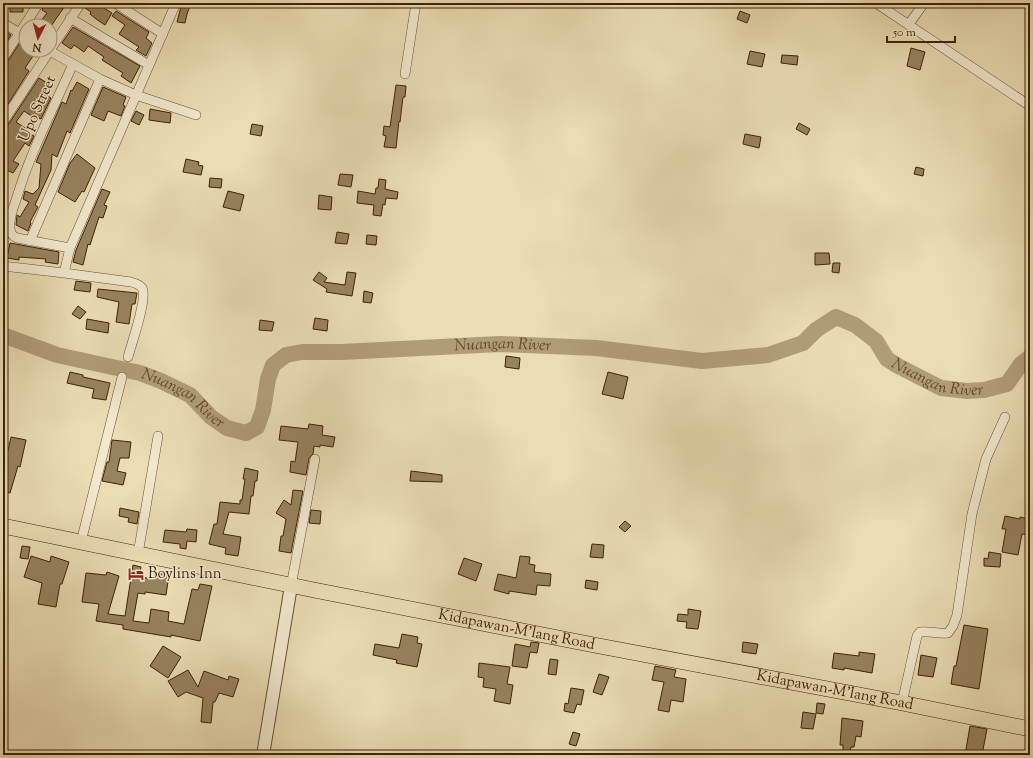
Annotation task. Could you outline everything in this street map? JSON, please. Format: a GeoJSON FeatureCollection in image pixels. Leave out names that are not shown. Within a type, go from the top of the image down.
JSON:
{"type":"FeatureCollection","features":[{"type":"Feature","properties":{"kind":"main road","name":"Kidapawan-M'lang Road"},"geometry":{"type":"LineString","coordinates":[[3,526],[291,586],[602,647],[902,703],[1030,729]]}},
{"type":"Feature","properties":{"kind":"street"},"geometry":{"type":"LineString","coordinates":[[32,18],[39,3]]}},
{"type":"Feature","properties":{"kind":"street"},"geometry":{"type":"LineString","coordinates":[[58,37],[81,3]]}},
{"type":"Feature","properties":{"kind":"street"},"geometry":{"type":"LineString","coordinates":[[115,3],[162,34]]}},
{"type":"Feature","properties":{"kind":"street"},"geometry":{"type":"LineString","coordinates":[[64,273],[70,248],[176,3]]}},
{"type":"Feature","properties":{"kind":"street"},"geometry":{"type":"LineString","coordinates":[[405,74],[416,3]]}},
{"type":"Feature","properties":{"kind":"street"},"geometry":{"type":"LineString","coordinates":[[876,3],[1030,106]]}},
{"type":"Feature","properties":{"kind":"street"},"geometry":{"type":"LineString","coordinates":[[909,24],[924,3]]}},
{"type":"Feature","properties":{"kind":"street"},"geometry":{"type":"LineString","coordinates":[[70,18],[149,66]]}},
{"type":"Feature","properties":{"kind":"street"},"geometry":{"type":"LineString","coordinates":[[3,23],[18,32]]}},
{"type":"Feature","properties":{"kind":"street"},"geometry":{"type":"LineString","coordinates":[[3,58],[18,41]]}},
{"type":"Feature","properties":{"kind":"street"},"geometry":{"type":"LineString","coordinates":[[58,56],[100,79],[136,95],[196,115]]}},
{"type":"Feature","properties":{"kind":"street"},"geometry":{"type":"LineString","coordinates":[[3,122],[44,58]]}},
{"type":"Feature","properties":{"kind":"street","name":"Upo Street"},"geometry":{"type":"LineString","coordinates":[[30,241],[13,236],[9,225],[22,181],[73,64]]}},
{"type":"Feature","properties":{"kind":"street"},"geometry":{"type":"LineString","coordinates":[[70,248],[30,241],[100,79]]}},
{"type":"Feature","properties":{"kind":"street"},"geometry":{"type":"LineString","coordinates":[[3,266],[131,282],[138,285],[142,288],[143,304],[128,357]]}},
{"type":"Feature","properties":{"kind":"street"},"geometry":{"type":"LineString","coordinates":[[81,542],[122,377]]}},
{"type":"Feature","properties":{"kind":"street"},"geometry":{"type":"LineString","coordinates":[[902,703],[917,636],[920,632],[926,631],[941,634],[948,633],[953,626],[957,615],[972,514],[986,459],[1005,417]]}},
{"type":"Feature","properties":{"kind":"street"},"geometry":{"type":"LineString","coordinates":[[138,554],[158,436]]}},
{"type":"Feature","properties":{"kind":"street"},"geometry":{"type":"LineString","coordinates":[[263,755],[291,586],[315,459]]}},
{"type":"Feature","properties":{"kind":"building"},"geometry":{"type":"Polygon","coordinates":[[[45,3],[67,3],[57,18],[43,18],[47,13],[42,10],[45,3]]]}},
{"type":"Feature","properties":{"kind":"building"},"geometry":{"type":"Polygon","coordinates":[[[88,3],[96,3],[112,13],[105,25],[90,14],[91,12],[85,8],[88,3]]]}},
{"type":"Feature","properties":{"kind":"building"},"geometry":{"type":"Polygon","coordinates":[[[182,3],[191,3],[185,23],[177,22],[182,3]]]}},
{"type":"Feature","properties":{"kind":"building"},"geometry":{"type":"Polygon","coordinates":[[[10,4],[23,4],[23,12],[10,12],[10,4]]]}},
{"type":"Feature","properties":{"kind":"building"},"geometry":{"type":"Polygon","coordinates":[[[116,11],[149,32],[146,38],[152,43],[146,56],[136,50],[139,47],[119,34],[125,25],[112,16],[116,11]]]}},
{"type":"Feature","properties":{"kind":"building"},"geometry":{"type":"Polygon","coordinates":[[[740,11],[750,15],[747,23],[737,19],[740,11]]]}},
{"type":"Feature","properties":{"kind":"building"},"geometry":{"type":"Polygon","coordinates":[[[73,27],[140,66],[131,83],[121,76],[123,73],[102,60],[104,57],[88,46],[84,52],[74,45],[71,49],[62,43],[73,27]]]}},
{"type":"Feature","properties":{"kind":"building"},"geometry":{"type":"Polygon","coordinates":[[[3,30],[11,35],[3,47],[3,30]]]}},
{"type":"Feature","properties":{"kind":"building"},"geometry":{"type":"Polygon","coordinates":[[[18,46],[18,58],[32,58],[25,68],[29,71],[8,104],[3,100],[3,64],[8,61],[18,46]]]}},
{"type":"Feature","properties":{"kind":"building"},"geometry":{"type":"Polygon","coordinates":[[[911,48],[925,52],[920,70],[907,66],[911,48]]]}},
{"type":"Feature","properties":{"kind":"building"},"geometry":{"type":"Polygon","coordinates":[[[750,51],[765,54],[762,67],[747,64],[750,51]]]}},
{"type":"Feature","properties":{"kind":"building"},"geometry":{"type":"Polygon","coordinates":[[[782,55],[798,56],[797,65],[781,63],[782,55]]]}},
{"type":"Feature","properties":{"kind":"building"},"geometry":{"type":"Polygon","coordinates":[[[39,78],[52,86],[46,95],[51,98],[41,119],[37,117],[36,119],[24,111],[16,122],[25,128],[24,130],[34,136],[29,146],[25,143],[13,161],[19,164],[13,173],[7,170],[4,155],[7,151],[3,149],[3,128],[8,125],[39,78]]]}},
{"type":"Feature","properties":{"kind":"building"},"geometry":{"type":"Polygon","coordinates":[[[77,82],[89,89],[70,133],[67,131],[57,157],[52,154],[51,170],[35,205],[38,207],[30,222],[28,231],[16,225],[17,215],[20,217],[29,202],[23,199],[25,191],[33,194],[39,188],[41,164],[36,162],[62,102],[66,104],[71,90],[72,91],[77,82]]]}},
{"type":"Feature","properties":{"kind":"building"},"geometry":{"type":"Polygon","coordinates":[[[396,85],[406,86],[400,122],[399,121],[396,148],[384,147],[386,136],[383,135],[384,126],[390,127],[396,85]]]}},
{"type":"Feature","properties":{"kind":"building"},"geometry":{"type":"Polygon","coordinates":[[[103,87],[126,97],[123,105],[125,106],[121,116],[108,111],[104,121],[91,115],[103,87]]]}},
{"type":"Feature","properties":{"kind":"building"},"geometry":{"type":"Polygon","coordinates":[[[150,109],[171,113],[170,123],[149,120],[150,109]]]}},
{"type":"Feature","properties":{"kind":"building"},"geometry":{"type":"Polygon","coordinates":[[[136,111],[144,115],[139,125],[131,121],[136,111]]]}},
{"type":"Feature","properties":{"kind":"building"},"geometry":{"type":"Polygon","coordinates":[[[799,123],[810,129],[807,135],[796,129],[799,123]]]}},
{"type":"Feature","properties":{"kind":"building"},"geometry":{"type":"Polygon","coordinates":[[[252,124],[263,126],[261,136],[250,134],[252,124]]]}},
{"type":"Feature","properties":{"kind":"building"},"geometry":{"type":"Polygon","coordinates":[[[745,134],[761,137],[759,148],[743,144],[745,134]]]}},
{"type":"Feature","properties":{"kind":"building"},"geometry":{"type":"Polygon","coordinates":[[[77,154],[95,168],[84,192],[82,191],[75,202],[58,192],[70,163],[77,154]]]}},
{"type":"Feature","properties":{"kind":"building"},"geometry":{"type":"Polygon","coordinates":[[[186,159],[199,162],[198,165],[203,166],[201,175],[183,172],[186,159]]]}},
{"type":"Feature","properties":{"kind":"building"},"geometry":{"type":"Polygon","coordinates":[[[916,167],[924,169],[923,176],[914,174],[916,167]]]}},
{"type":"Feature","properties":{"kind":"building"},"geometry":{"type":"Polygon","coordinates":[[[340,174],[353,175],[351,187],[338,185],[340,174]]]}},
{"type":"Feature","properties":{"kind":"building"},"geometry":{"type":"Polygon","coordinates":[[[210,178],[222,179],[221,188],[209,187],[210,178]]]}},
{"type":"Feature","properties":{"kind":"building"},"geometry":{"type":"Polygon","coordinates":[[[379,179],[386,180],[385,189],[398,192],[397,199],[386,198],[385,205],[383,204],[381,216],[373,215],[374,205],[357,203],[358,191],[375,194],[376,188],[378,188],[379,179]]]}},
{"type":"Feature","properties":{"kind":"building"},"geometry":{"type":"Polygon","coordinates":[[[102,189],[110,192],[104,205],[107,206],[103,218],[99,217],[90,245],[88,244],[83,265],[73,262],[76,250],[102,189]]]}},
{"type":"Feature","properties":{"kind":"building"},"geometry":{"type":"Polygon","coordinates":[[[228,191],[244,195],[240,211],[223,207],[228,191]]]}},
{"type":"Feature","properties":{"kind":"building"},"geometry":{"type":"Polygon","coordinates":[[[319,195],[332,197],[331,210],[318,209],[319,195]]]}},
{"type":"Feature","properties":{"kind":"building"},"geometry":{"type":"Polygon","coordinates":[[[337,232],[349,234],[347,244],[335,243],[337,232]]]}},
{"type":"Feature","properties":{"kind":"building"},"geometry":{"type":"Polygon","coordinates":[[[367,235],[377,236],[376,245],[366,244],[367,235]]]}},
{"type":"Feature","properties":{"kind":"building"},"geometry":{"type":"Polygon","coordinates":[[[10,243],[59,252],[58,264],[45,262],[46,259],[19,257],[19,260],[7,258],[10,243]]]}},
{"type":"Feature","properties":{"kind":"building"},"geometry":{"type":"Polygon","coordinates":[[[815,253],[829,253],[830,264],[815,265],[815,253]]]}},
{"type":"Feature","properties":{"kind":"building"},"geometry":{"type":"Polygon","coordinates":[[[833,263],[840,263],[839,273],[832,272],[833,263]]]}},
{"type":"Feature","properties":{"kind":"building"},"geometry":{"type":"Polygon","coordinates":[[[319,272],[327,278],[324,282],[345,285],[347,272],[356,273],[352,296],[326,292],[327,289],[313,280],[319,272]]]}},
{"type":"Feature","properties":{"kind":"building"},"geometry":{"type":"Polygon","coordinates":[[[76,281],[91,283],[90,292],[74,290],[76,281]]]}},
{"type":"Feature","properties":{"kind":"building"},"geometry":{"type":"Polygon","coordinates":[[[98,289],[137,293],[135,304],[132,304],[129,324],[116,322],[119,302],[97,297],[98,289]]]}},
{"type":"Feature","properties":{"kind":"building"},"geometry":{"type":"Polygon","coordinates":[[[364,291],[373,293],[371,303],[363,302],[364,291]]]}},
{"type":"Feature","properties":{"kind":"building"},"geometry":{"type":"Polygon","coordinates":[[[78,306],[86,312],[80,319],[72,314],[78,306]]]}},
{"type":"Feature","properties":{"kind":"building"},"geometry":{"type":"Polygon","coordinates":[[[315,318],[328,320],[327,331],[313,329],[315,318]]]}},
{"type":"Feature","properties":{"kind":"building"},"geometry":{"type":"Polygon","coordinates":[[[87,319],[109,323],[108,333],[86,329],[87,319]]]}},
{"type":"Feature","properties":{"kind":"building"},"geometry":{"type":"Polygon","coordinates":[[[260,320],[274,322],[272,331],[259,330],[260,320]]]}},
{"type":"Feature","properties":{"kind":"building"},"geometry":{"type":"Polygon","coordinates":[[[506,356],[520,358],[519,369],[505,367],[506,356]]]}},
{"type":"Feature","properties":{"kind":"building"},"geometry":{"type":"Polygon","coordinates":[[[70,372],[83,375],[83,377],[110,383],[106,400],[92,398],[94,389],[67,383],[70,372]]]}},
{"type":"Feature","properties":{"kind":"building"},"geometry":{"type":"Polygon","coordinates":[[[608,372],[628,377],[623,399],[602,394],[608,372]]]}},
{"type":"Feature","properties":{"kind":"building"},"geometry":{"type":"Polygon","coordinates":[[[309,424],[323,426],[322,435],[335,437],[333,447],[320,445],[320,447],[314,446],[313,454],[309,458],[306,475],[290,472],[291,461],[295,462],[298,442],[279,440],[281,426],[308,429],[309,424]]]}},
{"type":"Feature","properties":{"kind":"building"},"geometry":{"type":"Polygon","coordinates":[[[11,437],[26,440],[20,467],[18,466],[10,493],[3,491],[3,472],[11,437]]]}},
{"type":"Feature","properties":{"kind":"building"},"geometry":{"type":"Polygon","coordinates":[[[112,440],[131,442],[129,458],[120,458],[117,471],[126,473],[123,485],[102,481],[107,462],[109,462],[112,440]]]}},
{"type":"Feature","properties":{"kind":"building"},"geometry":{"type":"Polygon","coordinates":[[[245,468],[258,471],[257,481],[255,481],[253,496],[251,496],[249,514],[229,512],[223,534],[241,537],[238,556],[225,554],[226,548],[209,544],[214,524],[217,524],[220,502],[240,504],[240,500],[242,500],[245,468]]]}},
{"type":"Feature","properties":{"kind":"building"},"geometry":{"type":"Polygon","coordinates":[[[411,471],[442,475],[442,482],[410,481],[411,471]]]}},
{"type":"Feature","properties":{"kind":"building"},"geometry":{"type":"Polygon","coordinates":[[[293,490],[303,491],[291,553],[279,551],[281,536],[283,536],[286,519],[276,513],[284,500],[291,505],[293,490]]]}},
{"type":"Feature","properties":{"kind":"building"},"geometry":{"type":"Polygon","coordinates":[[[120,508],[139,512],[137,524],[128,522],[129,518],[119,516],[120,508]]]}},
{"type":"Feature","properties":{"kind":"building"},"geometry":{"type":"Polygon","coordinates":[[[311,510],[321,511],[320,524],[309,523],[311,510]]]}},
{"type":"Feature","properties":{"kind":"building"},"geometry":{"type":"Polygon","coordinates":[[[1005,516],[1030,519],[1028,535],[1022,534],[1018,555],[1002,552],[1006,529],[1002,529],[1005,516]]]}},
{"type":"Feature","properties":{"kind":"building"},"geometry":{"type":"Polygon","coordinates":[[[625,521],[631,526],[625,532],[619,527],[625,521]]]}},
{"type":"Feature","properties":{"kind":"building"},"geometry":{"type":"Polygon","coordinates":[[[187,529],[197,530],[196,542],[187,541],[186,549],[180,548],[180,544],[163,542],[165,530],[186,532],[187,529]]]}},
{"type":"Feature","properties":{"kind":"building"},"geometry":{"type":"Polygon","coordinates":[[[592,544],[604,545],[603,558],[590,557],[592,544]]]}},
{"type":"Feature","properties":{"kind":"building"},"geometry":{"type":"Polygon","coordinates":[[[22,546],[30,547],[28,559],[20,558],[22,546]]]}},
{"type":"Feature","properties":{"kind":"building"},"geometry":{"type":"Polygon","coordinates":[[[989,552],[1001,554],[1000,567],[984,566],[984,558],[988,559],[989,552]]]}},
{"type":"Feature","properties":{"kind":"building"},"geometry":{"type":"Polygon","coordinates":[[[31,556],[50,562],[51,556],[69,562],[62,584],[60,584],[56,607],[38,604],[42,583],[24,577],[31,556]]]}},
{"type":"Feature","properties":{"kind":"building"},"geometry":{"type":"Polygon","coordinates":[[[520,556],[530,557],[529,564],[535,565],[534,572],[551,574],[550,586],[537,585],[536,595],[509,591],[509,594],[494,590],[498,574],[516,578],[520,556]]]}},
{"type":"Feature","properties":{"kind":"building"},"geometry":{"type":"Polygon","coordinates":[[[464,558],[482,564],[476,581],[458,574],[464,558]]]}},
{"type":"Feature","properties":{"kind":"building"},"geometry":{"type":"Polygon","coordinates":[[[133,565],[141,567],[139,577],[154,579],[155,573],[169,575],[166,595],[145,592],[145,594],[138,593],[133,621],[149,623],[151,609],[169,612],[168,621],[184,624],[192,589],[198,590],[200,584],[212,586],[200,641],[171,635],[171,637],[123,629],[123,625],[96,621],[99,604],[82,602],[86,573],[106,575],[107,572],[119,576],[108,614],[125,616],[133,565]]]}},
{"type":"Feature","properties":{"kind":"building"},"geometry":{"type":"Polygon","coordinates":[[[586,580],[598,582],[597,590],[585,588],[586,580]]]}},
{"type":"Feature","properties":{"kind":"building"},"geometry":{"type":"Polygon","coordinates":[[[688,609],[701,611],[698,629],[686,628],[687,622],[677,621],[678,614],[688,615],[688,609]]]}},
{"type":"Feature","properties":{"kind":"building"},"geometry":{"type":"Polygon","coordinates":[[[964,625],[988,629],[979,689],[951,684],[964,625]]]}},
{"type":"Feature","properties":{"kind":"building"},"geometry":{"type":"Polygon","coordinates":[[[402,634],[418,637],[417,643],[422,644],[417,667],[396,663],[397,660],[373,655],[375,644],[399,648],[402,634]]]}},
{"type":"Feature","properties":{"kind":"building"},"geometry":{"type":"Polygon","coordinates":[[[531,642],[539,643],[537,653],[530,652],[527,668],[512,666],[515,644],[530,647],[531,642]]]}},
{"type":"Feature","properties":{"kind":"building"},"geometry":{"type":"Polygon","coordinates":[[[743,642],[758,644],[756,654],[742,652],[743,642]]]}},
{"type":"Feature","properties":{"kind":"building"},"geometry":{"type":"Polygon","coordinates":[[[163,646],[181,657],[168,678],[150,666],[163,646]]]}},
{"type":"Feature","properties":{"kind":"building"},"geometry":{"type":"Polygon","coordinates":[[[859,652],[875,654],[872,673],[844,668],[844,670],[832,668],[834,653],[859,656],[859,652]]]}},
{"type":"Feature","properties":{"kind":"building"},"geometry":{"type":"Polygon","coordinates":[[[921,655],[937,658],[933,677],[918,675],[921,655]]]}},
{"type":"Feature","properties":{"kind":"building"},"geometry":{"type":"Polygon","coordinates":[[[550,659],[558,660],[556,675],[548,674],[550,659]]]}},
{"type":"Feature","properties":{"kind":"building"},"geometry":{"type":"Polygon","coordinates":[[[479,663],[510,667],[507,684],[513,685],[510,704],[494,701],[496,689],[483,687],[484,678],[478,677],[479,663]]]}},
{"type":"Feature","properties":{"kind":"building"},"geometry":{"type":"Polygon","coordinates":[[[655,666],[676,670],[674,677],[686,679],[683,702],[671,700],[669,712],[658,710],[664,682],[652,680],[655,666]]]}},
{"type":"Feature","properties":{"kind":"building"},"geometry":{"type":"Polygon","coordinates":[[[188,670],[198,687],[204,671],[228,680],[229,676],[239,679],[233,697],[219,693],[215,702],[213,702],[211,723],[201,722],[203,698],[186,692],[178,697],[168,681],[188,670]]]}},
{"type":"Feature","properties":{"kind":"building"},"geometry":{"type":"Polygon","coordinates":[[[599,674],[609,677],[602,695],[593,692],[599,674]]]}},
{"type":"Feature","properties":{"kind":"building"},"geometry":{"type":"Polygon","coordinates":[[[571,688],[584,690],[581,705],[577,704],[574,713],[564,711],[565,703],[568,704],[571,688]]]}},
{"type":"Feature","properties":{"kind":"building"},"geometry":{"type":"Polygon","coordinates":[[[817,703],[825,704],[823,714],[816,713],[817,703]]]}},
{"type":"Feature","properties":{"kind":"building"},"geometry":{"type":"Polygon","coordinates":[[[803,712],[816,714],[813,729],[801,728],[803,712]]]}},
{"type":"Feature","properties":{"kind":"building"},"geometry":{"type":"Polygon","coordinates":[[[842,718],[863,721],[861,737],[856,736],[854,747],[851,747],[850,752],[843,751],[843,745],[840,745],[842,718]]]}},
{"type":"Feature","properties":{"kind":"building"},"geometry":{"type":"Polygon","coordinates":[[[970,726],[987,729],[982,755],[965,755],[970,726]]]}},
{"type":"Feature","properties":{"kind":"building"},"geometry":{"type":"Polygon","coordinates":[[[573,732],[580,734],[576,746],[569,744],[573,732]]]}},
{"type":"Feature","properties":{"kind":"waterway","name":"Nuangan River"},"geometry":{"type":"LineString","coordinates":[[3,335],[57,355],[140,373],[161,381],[190,395],[211,417],[227,428],[246,433],[257,427],[263,410],[268,379],[273,365],[286,355],[302,352],[341,352],[500,344],[596,348],[702,361],[768,355],[803,343],[816,330],[836,317],[855,325],[876,341],[887,359],[941,388],[967,391],[984,390],[1007,384],[1021,364],[1030,357]]}},
{"type":"Feature","properties":{"kind":"place","name":"Boylins Inn"},"geometry":{"type":"Point","coordinates":[136,574]}}]}
